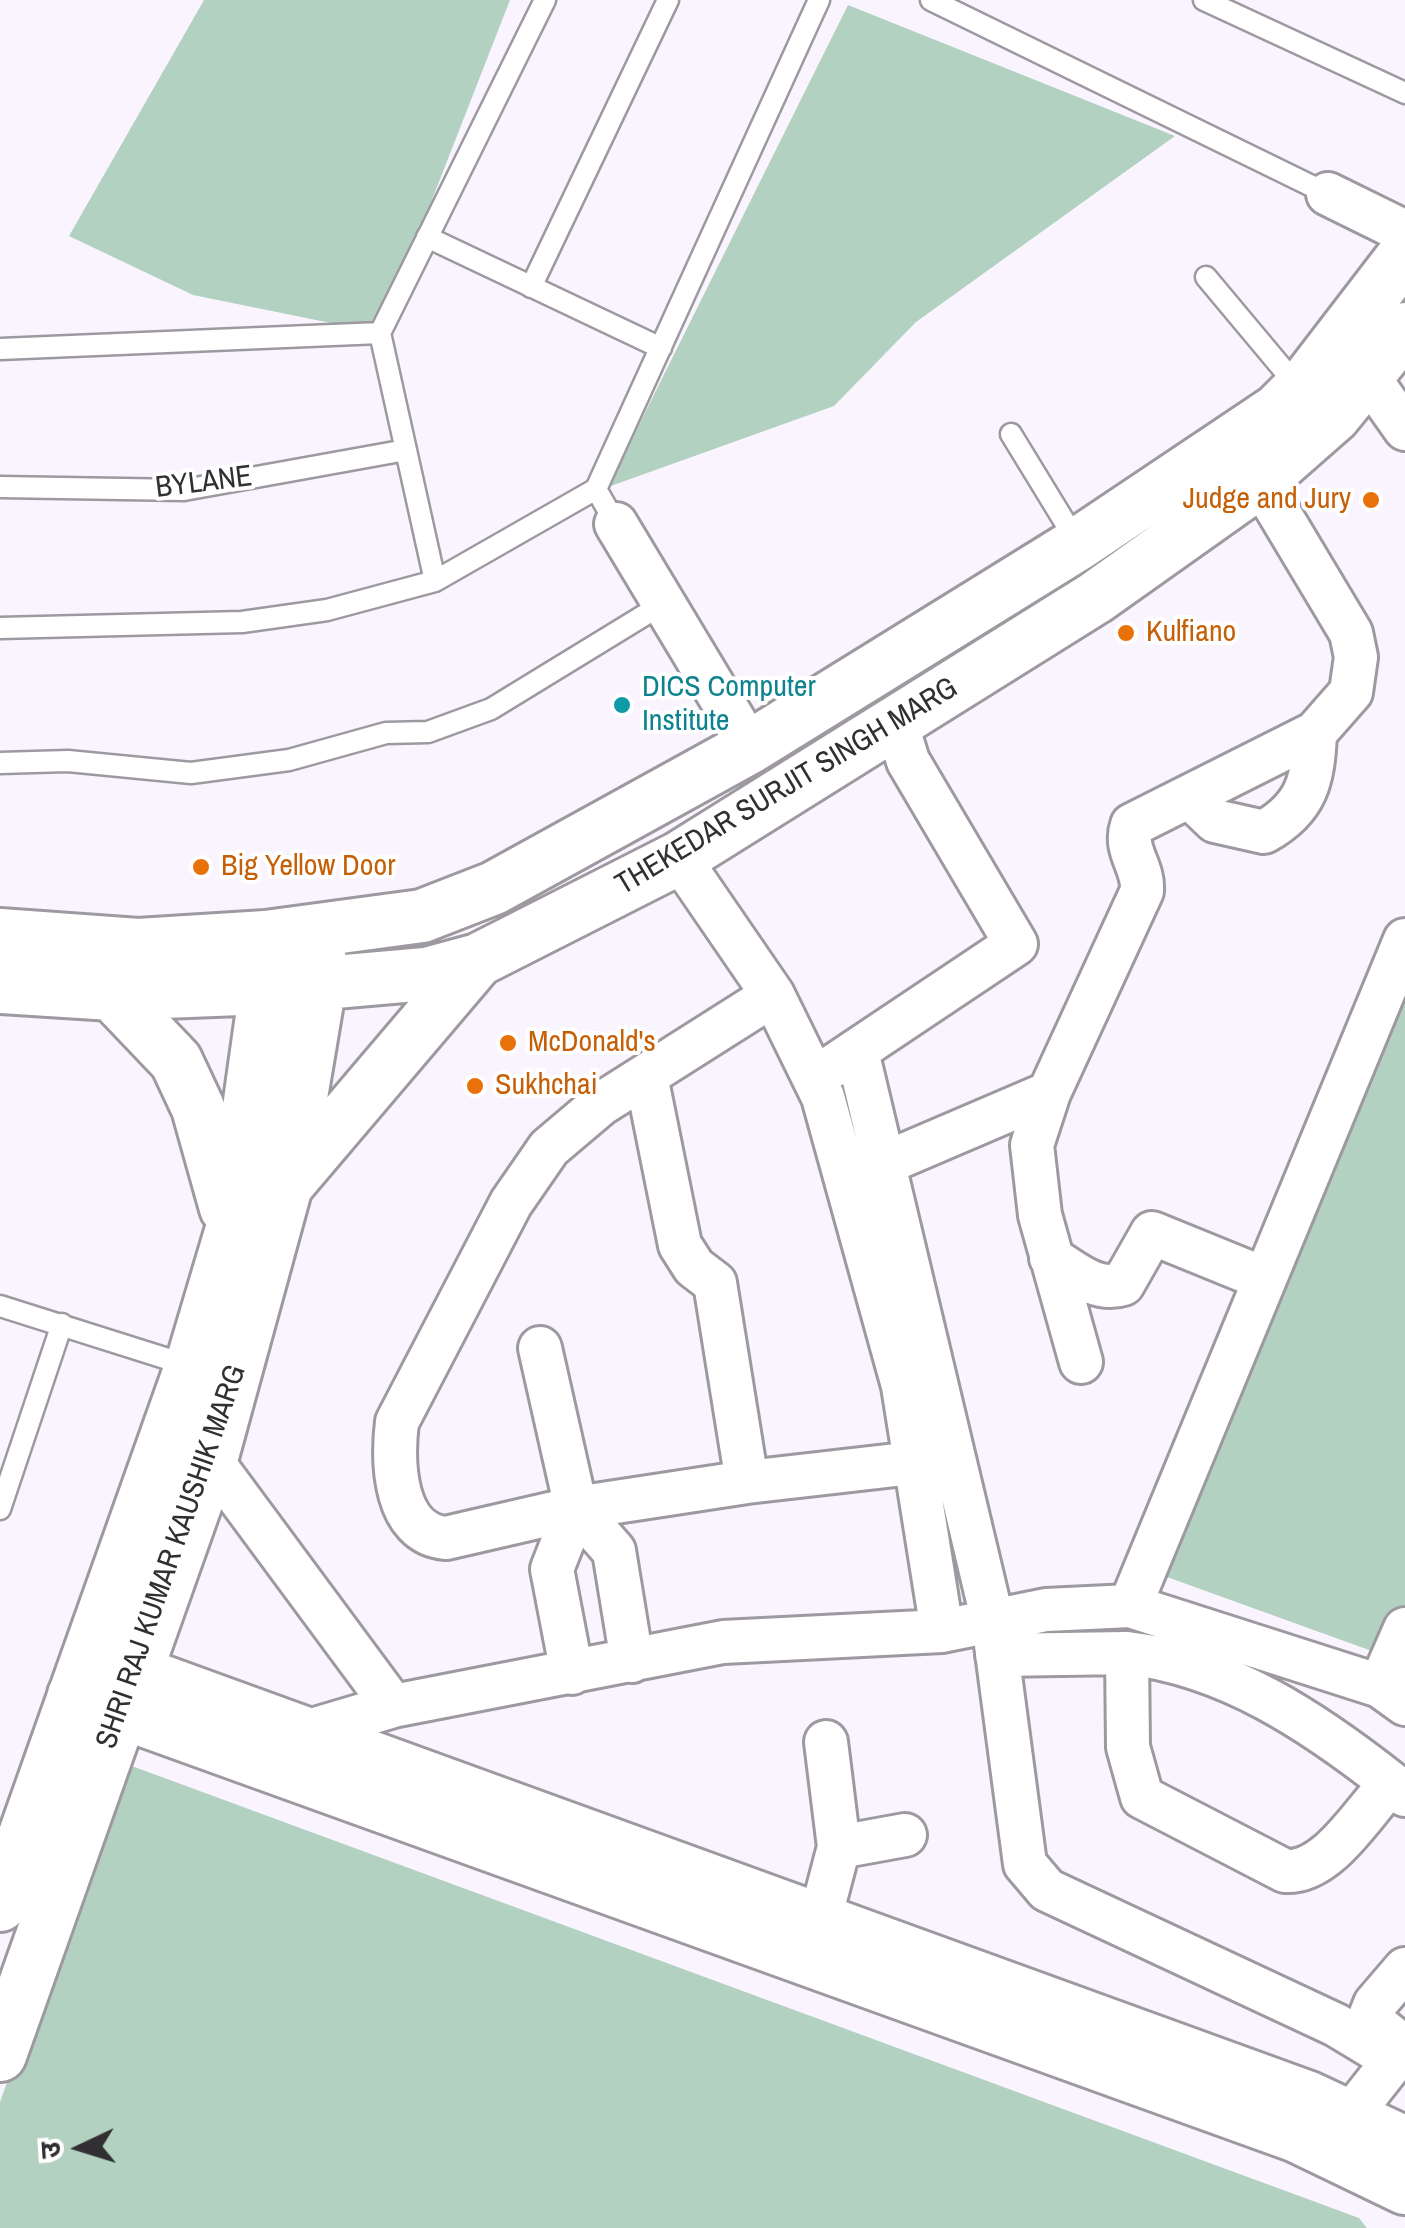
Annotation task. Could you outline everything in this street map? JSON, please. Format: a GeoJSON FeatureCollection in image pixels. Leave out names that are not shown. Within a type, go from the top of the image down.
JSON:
{"type":"FeatureCollection","features":[{"type":"Feature","properties":{"kind":"street"},"geometry":{"type":"LineString","coordinates":[[1328,194],[1405,232]]}},
{"type":"Feature","properties":{"kind":"street","name":"THEKEDAR SURJIT SINGH MARG"},"geometry":{"type":"LineString","coordinates":[[0,935],[138,945],[266,937],[422,916],[494,888],[750,746],[1078,544],[1278,410],[1300,388],[1405,254]]}},
{"type":"Feature","properties":{"kind":"street","name":"THEKEDAR SURJIT SINGH MARG"},"geometry":{"type":"LineString","coordinates":[[0,986],[112,994],[266,988],[426,974],[478,960],[679,858],[898,725],[1096,598],[1260,480],[1369,378],[1405,329]]}},
{"type":"Feature","properties":{"kind":"street"},"geometry":{"type":"LineString","coordinates":[[1369,378],[1405,430]]}},
{"type":"Feature","properties":{"kind":"street"},"geometry":{"type":"LineString","coordinates":[[1081,1362],[1040,1215],[1032,1145],[1048,1093],[1142,892],[1143,879],[1128,848],[1132,824],[1315,733],[1351,692],[1356,658],[1351,633],[1260,480]]}},
{"type":"Feature","properties":{"kind":"street"},"geometry":{"type":"LineString","coordinates":[[606,506],[661,605],[750,746]]}},
{"type":"Feature","properties":{"kind":"street"},"geometry":{"type":"LineString","coordinates":[[814,1078],[1016,944],[908,761],[898,725]]}},
{"type":"Feature","properties":{"kind":"street"},"geometry":{"type":"LineString","coordinates":[[1191,798],[1215,821],[1264,832],[1284,821],[1304,799],[1314,774],[1315,733]]}},
{"type":"Feature","properties":{"kind":"street"},"geometry":{"type":"LineString","coordinates":[[679,858],[773,995],[823,1097],[902,1386],[942,1631]]}},
{"type":"Feature","properties":{"kind":"street","name":"SHRI RAJ KUMAR KAUSHIK MARG"},"geometry":{"type":"LineString","coordinates":[[0,1905],[211,1460],[286,1186],[320,984],[318,930]]}},
{"type":"Feature","properties":{"kind":"street","name":"SHRI RAJ KUMAR KAUSHIK MARG"},"geometry":{"type":"LineString","coordinates":[[0,2056],[232,1229],[266,988],[266,937]]}},
{"type":"Feature","properties":{"kind":"street"},"geometry":{"type":"LineString","coordinates":[[1130,1606],[1405,940]]}},
{"type":"Feature","properties":{"kind":"street"},"geometry":{"type":"LineString","coordinates":[[286,1186],[478,960]]}},
{"type":"Feature","properties":{"kind":"street"},"geometry":{"type":"LineString","coordinates":[[112,994],[162,1041],[176,1061],[198,1108],[232,1229]]}},
{"type":"Feature","properties":{"kind":"street"},"geometry":{"type":"LineString","coordinates":[[773,995],[601,1104],[549,1148],[511,1202],[397,1422],[393,1456],[397,1481],[416,1527],[430,1537],[446,1538],[576,1508],[747,1482],[914,1463]]}},
{"type":"Feature","properties":{"kind":"street"},"geometry":{"type":"LineString","coordinates":[[857,1051],[995,1638],[1020,1843],[1034,1880],[1047,1890],[1336,2026],[1401,2051]]}},
{"type":"Feature","properties":{"kind":"street"},"geometry":{"type":"LineString","coordinates":[[646,1076],[680,1246],[694,1267],[714,1284],[747,1482]]}},
{"type":"Feature","properties":{"kind":"street"},"geometry":{"type":"LineString","coordinates":[[884,1164],[1048,1093]]}},
{"type":"Feature","properties":{"kind":"street"},"geometry":{"type":"LineString","coordinates":[[1051,1258],[1096,1285],[1112,1288],[1123,1284],[1152,1233],[1265,1279]]}},
{"type":"Feature","properties":{"kind":"street"},"geometry":{"type":"LineString","coordinates":[[540,1348],[576,1508],[614,1551],[632,1661]]}},
{"type":"Feature","properties":{"kind":"street"},"geometry":{"type":"LineString","coordinates":[[211,1460],[392,1706]]}},
{"type":"Feature","properties":{"kind":"street"},"geometry":{"type":"LineString","coordinates":[[572,1673],[552,1569],[576,1508]]}},
{"type":"Feature","properties":{"kind":"street"},"geometry":{"type":"LineString","coordinates":[[995,1638],[1046,1610],[1130,1606],[1392,1695],[1405,1629]]}},
{"type":"Feature","properties":{"kind":"street"},"geometry":{"type":"LineString","coordinates":[[264,1761],[309,1732],[392,1706],[723,1642],[942,1631],[1127,1654],[1174,1661],[1234,1680],[1326,1735],[1398,1789],[1318,1864],[1301,1872],[1284,1871],[1142,1797],[1128,1747],[1127,1654]]}},
{"type":"Feature","properties":{"kind":"street"},"geometry":{"type":"LineString","coordinates":[[104,1683],[309,1732],[1310,2098],[1405,2143]]}},
{"type":"Feature","properties":{"kind":"street"},"geometry":{"type":"LineString","coordinates":[[104,1683],[264,1761],[1297,2136],[1405,2188]]}},
{"type":"Feature","properties":{"kind":"street"},"geometry":{"type":"LineString","coordinates":[[820,1919],[839,1848],[826,1742]]}},
{"type":"Feature","properties":{"kind":"street"},"geometry":{"type":"LineString","coordinates":[[839,1848],[904,1836]]}},
{"type":"Feature","properties":{"kind":"street"},"geometry":{"type":"LineString","coordinates":[[1401,2051],[1369,2020],[1375,2004],[1405,1968]]}},
{"type":"Feature","properties":{"kind":"street"},"geometry":{"type":"LineString","coordinates":[[1349,2116],[1401,2051]]}},
{"type":"Feature","properties":{"kind":"lane"},"geometry":{"type":"LineString","coordinates":[[435,582],[380,333],[545,0]]}},
{"type":"Feature","properties":{"kind":"lane"},"geometry":{"type":"LineString","coordinates":[[531,287],[668,0]]}},
{"type":"Feature","properties":{"kind":"lane"},"geometry":{"type":"LineString","coordinates":[[0,628],[242,622],[327,610],[435,582],[606,506],[660,348],[819,0]]}},
{"type":"Feature","properties":{"kind":"lane"},"geometry":{"type":"LineString","coordinates":[[931,0],[1328,194]]}},
{"type":"Feature","properties":{"kind":"lane"},"geometry":{"type":"LineString","coordinates":[[1204,0],[1405,93]]}},
{"type":"Feature","properties":{"kind":"lane"},"geometry":{"type":"LineString","coordinates":[[427,237],[660,348]]}},
{"type":"Feature","properties":{"kind":"lane"},"geometry":{"type":"LineString","coordinates":[[1206,277],[1300,388]]}},
{"type":"Feature","properties":{"kind":"lane"},"geometry":{"type":"LineString","coordinates":[[0,349],[380,333]]}},
{"type":"Feature","properties":{"kind":"lane"},"geometry":{"type":"LineString","coordinates":[[1011,434],[1078,544]]}},
{"type":"Feature","properties":{"kind":"lane","name":"BYLANE"},"geometry":{"type":"LineString","coordinates":[[0,488],[184,490],[406,450]]}},
{"type":"Feature","properties":{"kind":"lane"},"geometry":{"type":"LineString","coordinates":[[0,763],[68,761],[191,773],[289,760],[386,733],[428,732],[491,709],[661,605]]}},
{"type":"Feature","properties":{"kind":"lane"},"geometry":{"type":"LineString","coordinates":[[0,1306],[192,1367]]}},
{"type":"Feature","properties":{"kind":"lane"},"geometry":{"type":"LineString","coordinates":[[0,1510],[62,1324]]}},
{"type":"Feature","properties":{"kind":"green space"},"geometry":{"type":"Polygon","coordinates":[[[204,0],[510,0],[380,333],[193,295],[69,236],[204,0]]]}},
{"type":"Feature","properties":{"kind":"green space"},"geometry":{"type":"Polygon","coordinates":[[[848,5],[1175,136],[916,322],[834,406],[608,487],[848,5]]]}},
{"type":"Feature","properties":{"kind":"green space"},"geometry":{"type":"Polygon","coordinates":[[[1405,979],[1405,1663],[1167,1577],[1405,979]]]}},
{"type":"Feature","properties":{"kind":"green space"},"geometry":{"type":"Polygon","coordinates":[[[121,1762],[1359,2218],[1367,2228],[0,2228],[0,2102],[121,1762]]]}},
{"type":"Feature","properties":{"kind":"place","name":"Judge and Jury"},"geometry":{"type":"Point","coordinates":[1371,500]}},
{"type":"Feature","properties":{"kind":"place","name":"Kulfiano"},"geometry":{"type":"Point","coordinates":[1126,633]}},
{"type":"Feature","properties":{"kind":"place","name":"DICS Computer Institute"},"geometry":{"type":"Point","coordinates":[622,705]}},
{"type":"Feature","properties":{"kind":"place","name":"Big Yellow Door"},"geometry":{"type":"Point","coordinates":[201,867]}},
{"type":"Feature","properties":{"kind":"place","name":"McDonald's"},"geometry":{"type":"Point","coordinates":[508,1043]}},
{"type":"Feature","properties":{"kind":"place","name":"Sukhchai"},"geometry":{"type":"Point","coordinates":[475,1086]}}]}
